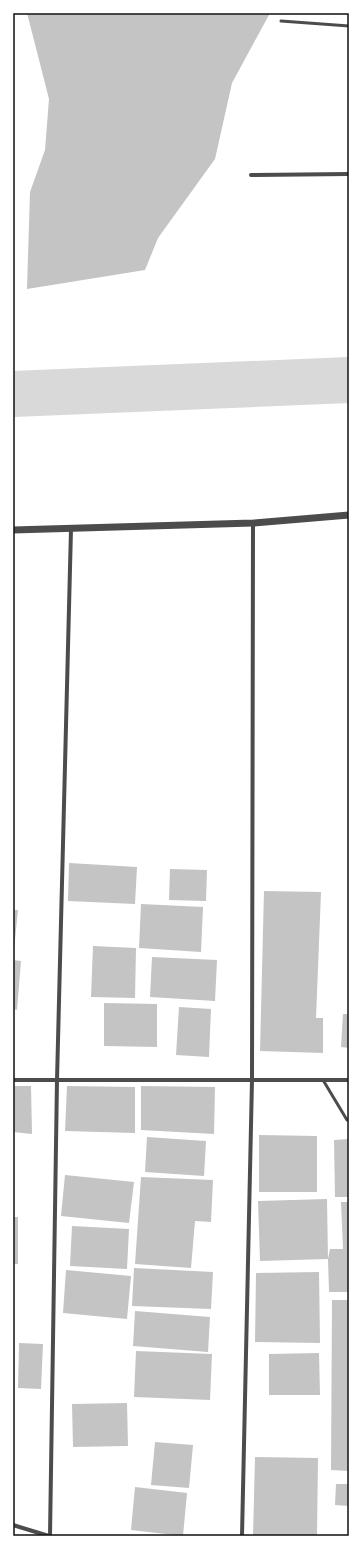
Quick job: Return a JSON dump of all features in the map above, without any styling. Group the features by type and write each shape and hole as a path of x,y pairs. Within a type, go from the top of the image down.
{"street":[{"path":"251,175 349,174"},
{"path":"13,530 253,523 349,515"},
{"path":"242,1536 252,1080 253,523"},
{"path":"13,1524 50,1536 58,1080 71,529"},
{"path":"13,1080 349,1080"}],"lane":[{"path":"280,21 349,26"},
{"path":"323,1080 346,1120 349,1120"}],"building":[{"path":"27,13 270,13 232,83 215,159 158,238 145,270 27,289 30,192 45,150 49,99"},
{"path":"69,863 137,867 135,904 68,901"},
{"path":"170,869 207,870 206,901 169,900"},
{"path":"264,891 321,892 316,1018 323,1018 323,1053 260,1051"},
{"path":"141,904 203,907 201,952 139,948"},
{"path":"13,910 18,910 14,950 13,950"},
{"path":"93,946 136,948 135,998 91,997"},
{"path":"152,957 217,960 215,1001 150,997"},
{"path":"13,960 21,961 17,1010 13,1009"},
{"path":"104,1003 157,1004 157,1047 104,1046"},
{"path":"179,1007 211,1009 209,1057 176,1055"},
{"path":"343,1014 349,1014 349,1048 341,1047"},
{"path":"13,1086 31,1086 32,1134 13,1132"},
{"path":"67,1086 135,1087 135,1133 65,1131"},
{"path":"141,1086 215,1087 214,1134 141,1130"},
{"path":"259,1135 317,1136 317,1192 259,1192"},
{"path":"147,1137 206,1141 204,1176 145,1172"},
{"path":"349,1139 349,1197 335,1197 334,1140"},
{"path":"65,1175 134,1182 129,1223 61,1216"},
{"path":"141,1177 213,1180 211,1222 195,1221 191,1268 135,1264"},
{"path":"327,1199 328,1259 260,1261 258,1201"},
{"path":"341,1202 349,1202 349,1292 329,1292 328,1259 330,1249 343,1249"},
{"path":"13,1217 18,1217 18,1264 13,1264"},
{"path":"72,1226 129,1229 127,1269 70,1266"},
{"path":"134,1268 213,1272 211,1309 132,1306"},
{"path":"66,1270 131,1276 127,1319 63,1313"},
{"path":"319,1272 320,1343 255,1342 256,1273"},
{"path":"332,1300 349,1300 349,1471 331,1470"},
{"path":"135,1311 210,1317 208,1352 133,1346"},
{"path":"19,1343 43,1344 41,1389 18,1388"},
{"path":"136,1351 212,1354 210,1400 134,1397"},
{"path":"319,1353 320,1395 269,1395 269,1354"},
{"path":"127,1403 128,1446 73,1447 72,1404"},
{"path":"155,1442 193,1445 189,1488 151,1485"},
{"path":"255,1457 318,1458 317,1536 253,1536"},
{"path":"336,1484 349,1484 349,1506 335,1505"},
{"path":"135,1487 187,1493 183,1536 131,1530"}],"waterway":[{"path":"13,394 349,380"}]}
